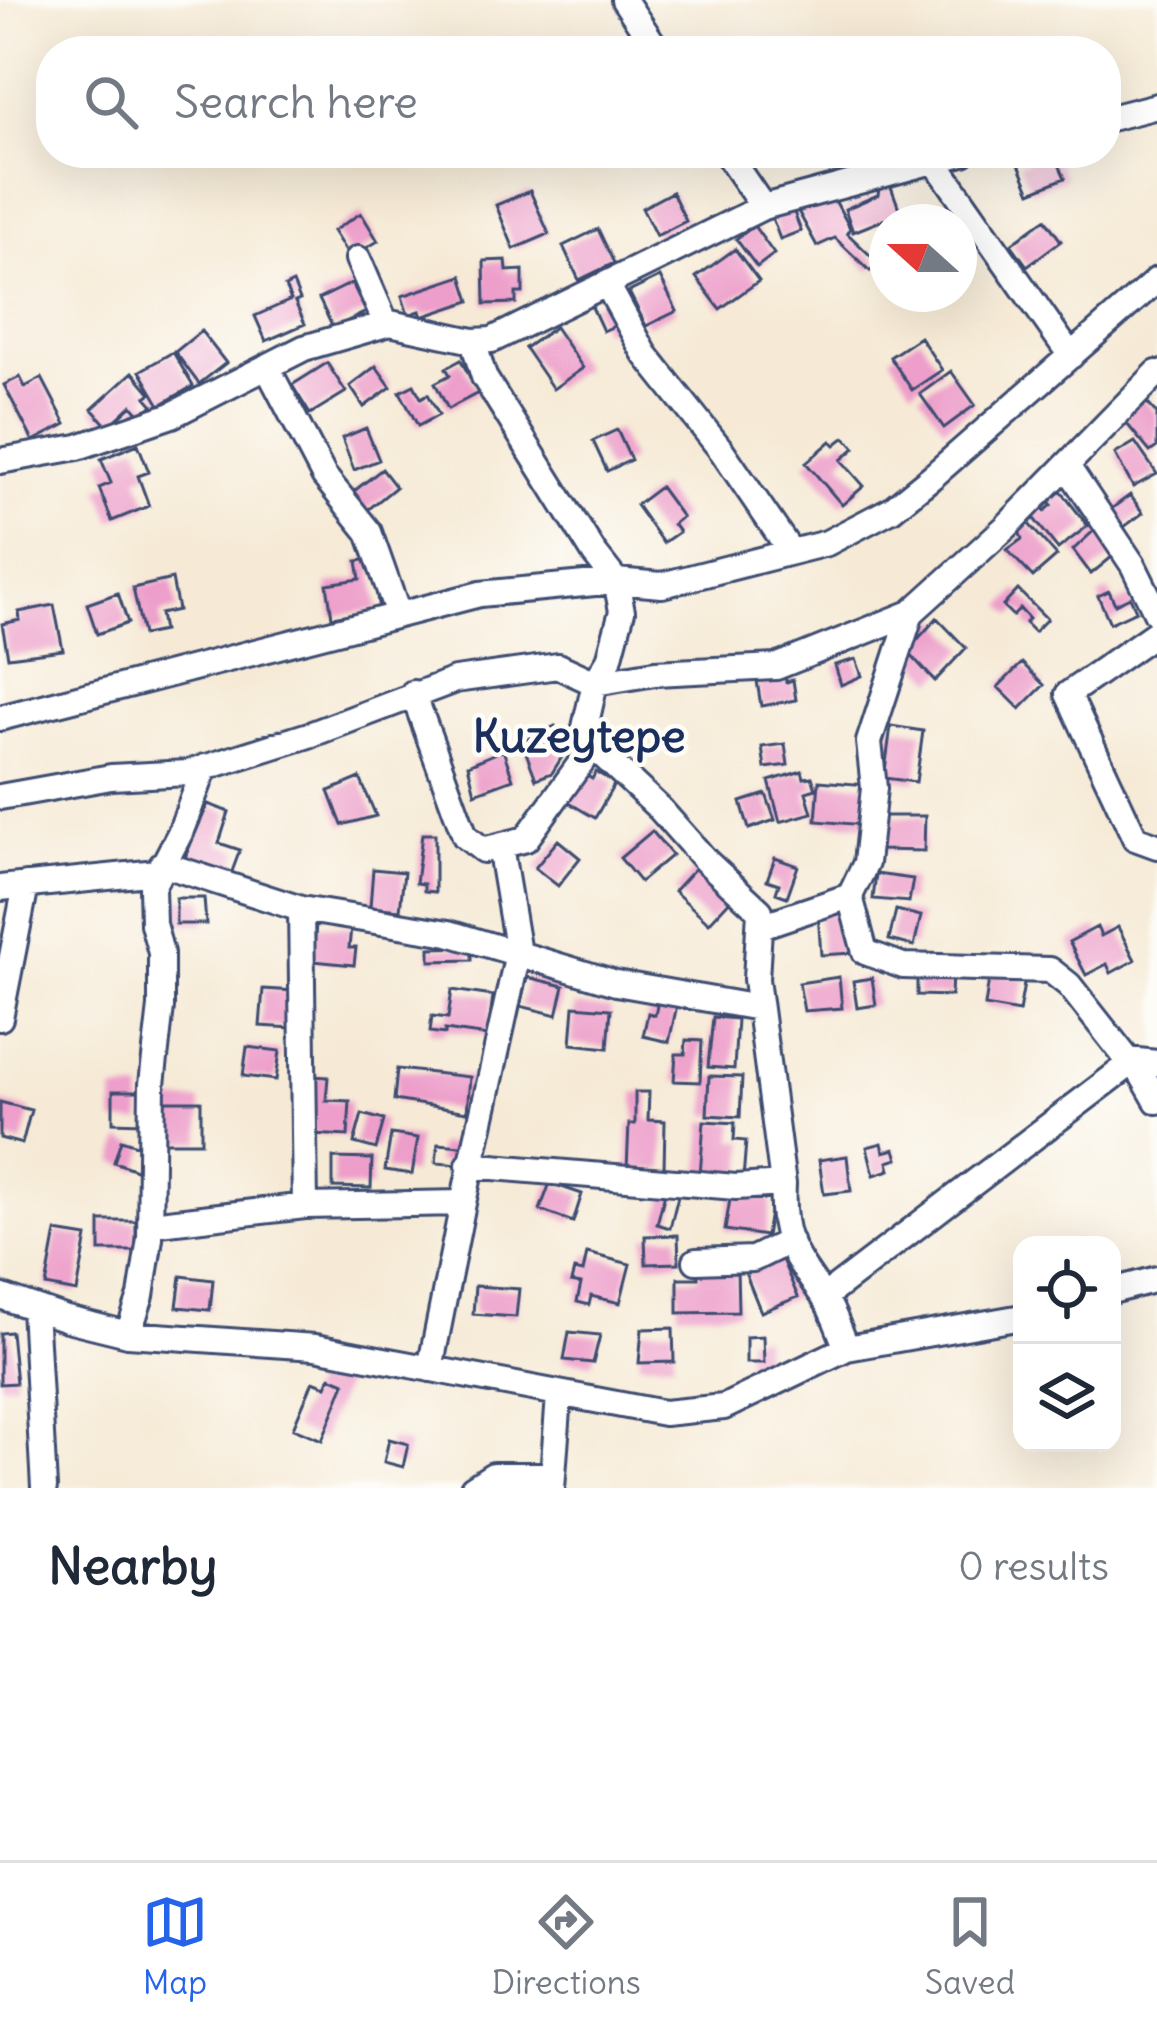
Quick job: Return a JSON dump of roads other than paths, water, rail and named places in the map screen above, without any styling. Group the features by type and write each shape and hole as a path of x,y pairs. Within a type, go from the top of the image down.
{"street":[{"path":"624,0 648,36"},
{"path":"1121,117 1154,113"},
{"path":"736,168 763,207"},
{"path":"0,461 78,447 172,415 304,348 386,324 473,341 492,340 763,207 905,168"},
{"path":"940,168 1071,356"},
{"path":"358,259 386,324"},
{"path":"0,718 479,593 616,581 662,585 827,543 892,509 1157,280"},
{"path":"608,286 645,354 722,452 791,552"},
{"path":"473,341 484,377 616,581 622,611 609,660 595,683 584,732 760,911 756,979 783,1184 781,1214 793,1257 824,1297 847,1348"},
{"path":"267,367 324,476 370,532 398,614"},
{"path":"0,797 111,777 188,773 312,734 455,680 557,666 595,683 655,674 776,667 911,613 1067,466 1157,373"},
{"path":"1067,466 1133,565 1157,614"},
{"path":"911,613 869,742 874,788 866,863 850,896 865,952 903,966 1050,970 1069,985 1119,1051 1146,1062"},
{"path":"1157,632 1068,694 1135,838 1157,846"},
{"path":"413,693 465,836 483,850 526,839 593,746"},
{"path":"128,1334 141,1296 151,1224 152,1084 161,953 151,905 159,868 180,833 205,767"},
{"path":"430,1369 518,953 500,846"},
{"path":"0,1018 13,886 159,868 301,909 449,933 616,983 760,1008"},
{"path":"760,926 850,896"},
{"path":"301,909 305,1206"},
{"path":"1146,1062 1157,1101"},
{"path":"824,1297 1146,1062"},
{"path":"470,1165 736,1187 783,1184"},
{"path":"151,1224 305,1206 463,1203"},
{"path":"696,1261 753,1259 790,1241"},
{"path":"1121,1289 1157,1279"},
{"path":"0,1296 128,1334 315,1348 664,1413 724,1407 847,1348 1013,1319"},
{"path":"34,1308 44,1488"},
{"path":"472,1488 493,1475 553,1482 559,1396"}],"district":[{"name":"Kuzeytepe","path":"579,736"}]}
